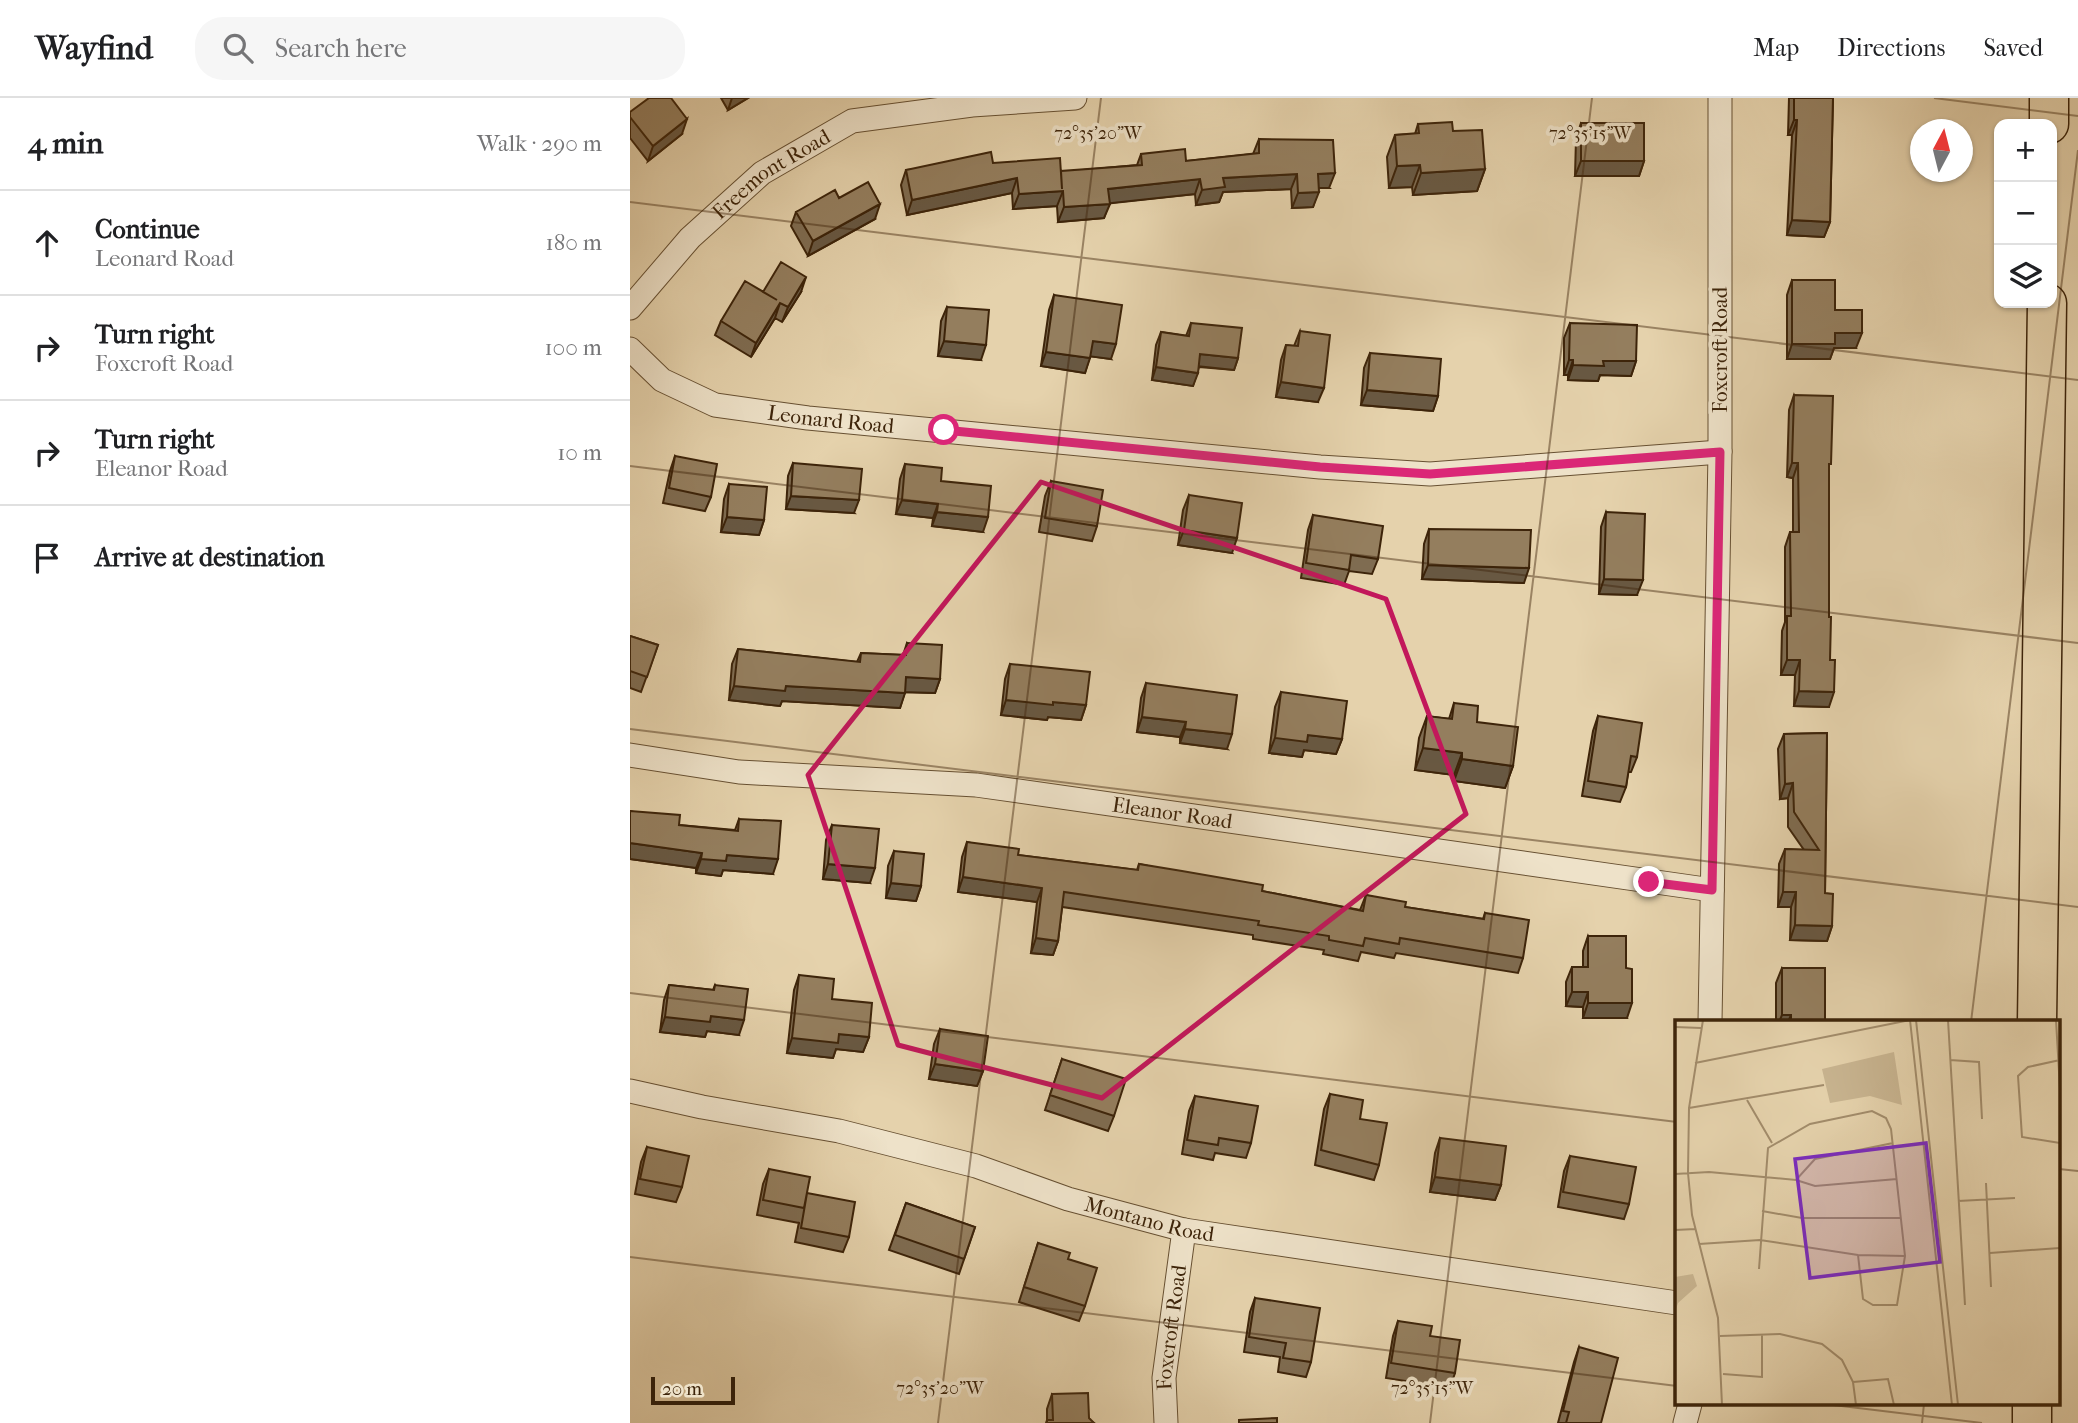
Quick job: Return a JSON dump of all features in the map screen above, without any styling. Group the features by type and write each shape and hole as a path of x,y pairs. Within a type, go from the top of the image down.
{"highway":[{"path":"2049,98 2049,119"},
{"path":"2037,1020 2047,308"}],"street":[{"name":"Freemont Road","path":"630,308 691,238 762,173 852,121 972,105 1075,98"},
{"name":"Foxcroft Road","path":"1710,1020 1720,452 1720,98"},
{"name":"Leonard Road","path":"630,349 662,380 715,405 808,418 1320,467 1430,474 1720,452"},
{"name":"Eleanor Road","path":"630,754 739,772 976,785 1712,890"},
{"name":"Montano Road","path":"630,1091 702,1107 839,1131 976,1166 1068,1199 1184,1230 1675,1303"},
{"name":"Foxcroft Road","path":"1166,1423 1164,1378 1184,1230"},
{"path":"1685,1423 1689,1406"}],"highlighted area":[{"path":"1041,482 1386,599 1466,814 1102,1098 898,1045 808,775"}],"building":[{"path":"649,98 671,98 687,119 653,146 630,117 630,112"},
{"path":"1794,98 1833,98 1830,222 1792,220 1797,120 1794,120"},
{"path":"1452,122 1453,131 1482,130 1485,169 1421,173 1420,165 1397,166 1395,135 1419,133 1418,124"},
{"path":"1581,123 1644,123 1644,161 1581,161"},
{"path":"1259,139 1333,140 1335,173 1318,174 1319,192 1298,193 1297,174 1223,178 1225,187 1202,190 1200,179 1108,189 1110,204 1064,207 1063,191 1019,194 1017,178 912,200 906,170 991,152 993,163 1060,158 1062,189 1061,171 1142,165 1141,154 1185,149 1186,161 1259,153"},
{"path":"868,182 880,204 813,241 796,212 835,190 839,198"},
{"path":"781,262 806,277 788,307 780,303 756,343 721,321 745,281 763,292"},
{"path":"1792,280 1835,280 1835,310 1862,310 1862,333 1835,333 1835,344 1792,344"},
{"path":"1054,295 1122,305 1116,344 1093,341 1090,358 1046,352"},
{"path":"947,307 989,310 986,345 944,341"},
{"path":"1191,323 1242,328 1238,358 1200,354 1198,373 1156,367 1161,332 1189,336"},
{"path":"1570,323 1637,325 1636,361 1603,361 1604,366 1573,365 1573,360 1569,360"},
{"path":"1300,331 1330,335 1324,388 1281,382 1286,345 1298,346"},
{"path":"1370,353 1441,359 1438,396 1367,390"},
{"path":"1794,395 1833,396 1829,464 1829,617 1830,660 1835,660 1834,692 1799,691 1800,660 1787,660 1787,616 1791,616 1790,532 1799,532 1798,463 1792,463"},
{"path":"675,456 717,464 711,497 669,488"},
{"path":"793,463 862,469 859,500 791,496"},
{"path":"905,464 942,468 941,481 991,486 988,517 937,512 938,504 902,500"},
{"path":"1051,481 1103,490 1097,526 1045,518"},
{"path":"729,484 767,487 764,520 727,517"},
{"path":"1189,495 1242,503 1237,538 1184,530"},
{"path":"1606,512 1645,514 1643,580 1604,579"},
{"path":"1313,515 1383,526 1378,559 1351,555 1349,570 1306,563"},
{"path":"1429,529 1531,530 1529,568 1428,565"},
{"path":"630,636 658,645 647,677 630,671"},
{"path":"907,643 942,645 940,679 906,677 905,693 786,686 785,691 734,686 738,649 860,662 861,653 906,655"},
{"path":"1010,664 1090,672 1086,705 1006,700"},
{"path":"1146,683 1237,695 1232,734 1185,729 1186,722 1142,717"},
{"path":"1281,692 1347,701 1342,739 1308,735 1307,742 1275,738"},
{"path":"1454,703 1478,706 1477,722 1518,727 1513,766 1462,759 1462,753 1423,748 1427,716 1452,719"},
{"path":"1598,716 1642,723 1637,757 1631,756 1626,787 1588,781"},
{"path":"1827,733 1825,893 1833,894 1832,926 1795,925 1796,892 1783,892 1785,849 1819,850 1794,812 1793,783 1785,784 1784,734"},
{"path":"630,811 680,815 679,825 738,831 739,819 781,821 778,859 727,855 726,861 701,859 702,853 630,843"},
{"path":"832,825 879,829 875,868 828,864"},
{"path":"967,842 1019,849 1018,855 1138,870 1139,864 1263,885 1262,891 1363,911 1366,895 1406,902 1405,907 1484,919 1485,913 1529,920 1523,958 1400,938 1399,944 1365,938 1363,946 1329,940 1329,936 1258,925 1259,921 1064,892 1058,941 1036,938 1042,888 963,877"},
{"path":"894,851 924,854 921,886 891,883"},
{"path":"1588,936 1626,936 1626,968 1632,969 1632,1003 1588,1003 1588,992 1572,992 1572,967 1588,967"},
{"path":"1782,968 1825,968 1825,1020 1791,1020 1791,1015 1782,1015"},
{"path":"799,975 834,979 832,999 872,1003 869,1037 839,1034 838,1043 792,1038"},
{"path":"669,985 714,990 715,985 748,989 744,1020 711,1016 710,1022 665,1017"},
{"path":"940,1029 988,1036 983,1071 935,1064"},
{"path":"1062,1059 1126,1079 1114,1116 1050,1095"},
{"path":"1330,1094 1363,1100 1360,1119 1387,1123 1379,1165 1321,1150"},
{"path":"1195,1096 1258,1106 1251,1143 1219,1138 1218,1145 1187,1140"},
{"path":"1440,1138 1506,1146 1501,1185 1435,1177"},
{"path":"647,1147 689,1156 682,1187 640,1179"},
{"path":"1570,1156 1636,1167 1629,1204 1563,1192"},
{"path":"769,1169 810,1177 804,1208 763,1200"},
{"path":"807,1193 855,1202 849,1237 801,1228"},
{"path":"906,1203 975,1227 964,1259 895,1235"},
{"path":"1038,1243 1070,1253 1068,1259 1097,1268 1085,1306 1024,1287"},
{"path":"1255,1298 1320,1308 1311,1362 1283,1358 1286,1343 1249,1337"},
{"path":"1398,1321 1432,1326 1430,1336 1460,1340 1455,1373 1391,1363"},
{"path":"1579,1347 1618,1358 1601,1423 1566,1423 1569,1412 1563,1411"},
{"path":"1088,1393 1089,1418 1094,1423 1047,1423 1047,1420 1053,1420 1052,1394"},
{"path":"1277,1418 1277,1423 1239,1423 1239,1420"}],"route":[{"path":"944,430 1320,467 1430,474 1720,452 1712,890 1649,882"}]}
